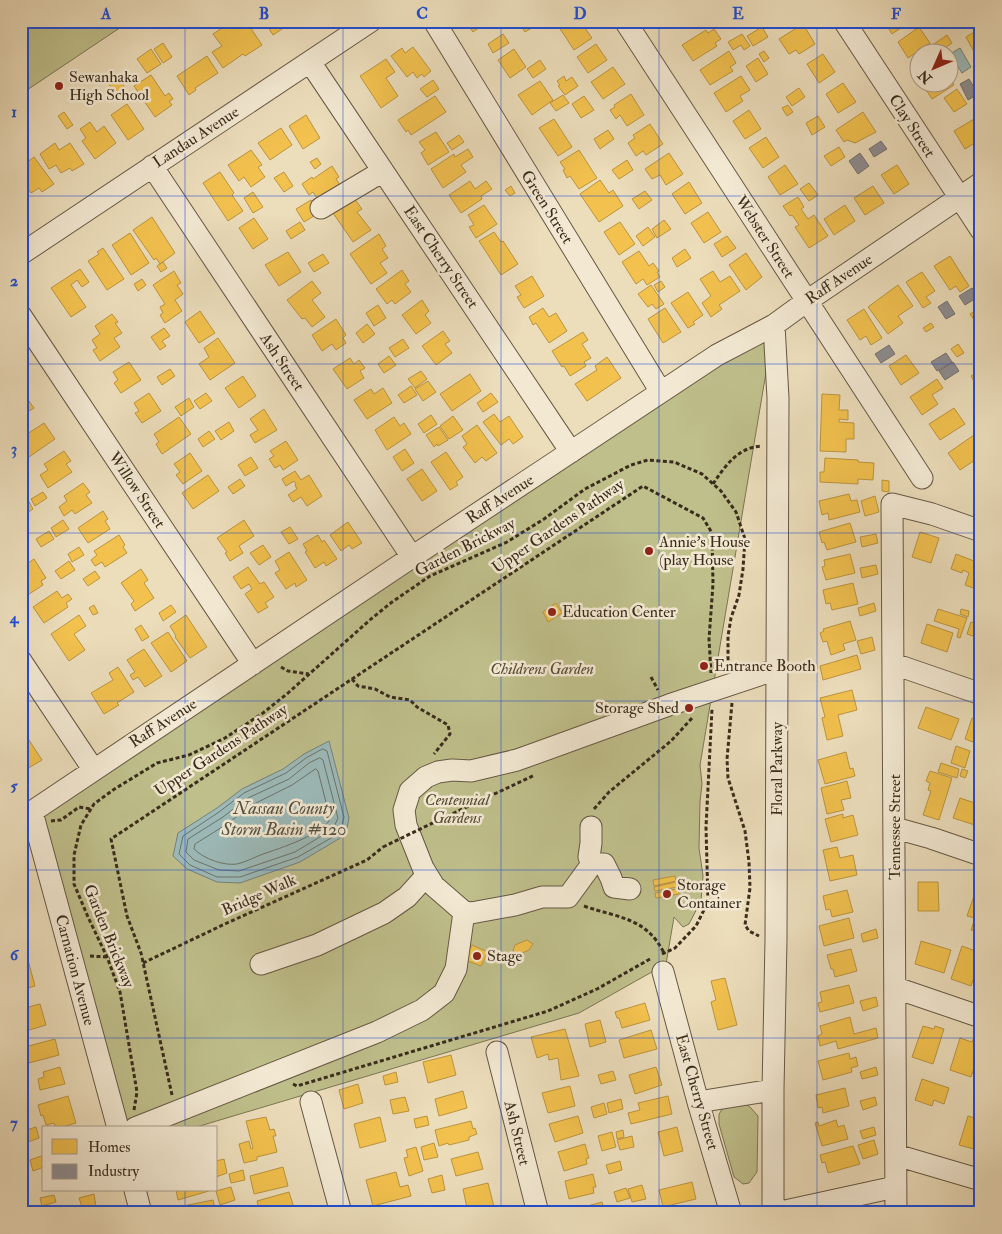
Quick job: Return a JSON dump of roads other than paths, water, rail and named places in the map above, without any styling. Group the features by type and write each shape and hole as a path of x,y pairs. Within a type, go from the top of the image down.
{"street":[{"name":"Landau Avenue","path":"21,254 371,21"},
{"name":"Green Street","path":"434,21 661,392"},
{"name":"Webster Street","path":"624,21 922,478"},
{"name":"Clay Street","path":"844,21 981,230"},
{"name":"East Cherry Street","path":"310,62 571,452"},
{"name":"Ash Street","path":"152,166 412,557"},
{"path":"321,208 383,171"},
{"name":"Raff Avenue","path":"29,818 93,769 717,355 774,325 981,183"},
{"name":"Willow Street","path":"21,316 262,658"},
{"name":"Floral Parkway","path":"774,325 778,398 776,940 773,1090 774,1213"},
{"name":"Tennessee Street","path":"896,1213 892,504 981,531"},
{"path":"21,661 93,769"},
{"path":"894,664 981,694"},
{"path":"592,864 568,897 542,897 515,905 471,913 464,912 434,886 427,875 406,825 404,810 410,792 426,777 434,774 452,770 471,771 517,760 668,705 777,669"},
{"name":"Carnation Avenue","path":"29,818 123,1126"},
{"path":"591,827 589,858 592,864"},
{"path":"895,828 981,855"},
{"path":"592,864 604,864 614,887 630,889"},
{"path":"261,964 318,945 384,913 406,897 427,875"},
{"path":"123,1126 176,1112 377,1032 422,1010 444,993 456,969 464,912"},
{"name":"East Cherry Street","path":"664,962 698,1102 731,1213"},
{"path":"896,988 981,1017"},
{"name":"Ash Street","path":"496,1052 538,1213"},
{"path":"698,1102 773,1090"},
{"path":"311,1102 341,1213"},
{"path":"896,1155 981,1180"},
{"path":"774,1213 895,1187"},
{"path":"136,1192 141,1213"}],"water":[{"path":"960,48 971,67 962,73 960,70"},
{"name":"Nassau County Storm Basin #120","path":"329,741 349,818 347,828 342,837 300,862 240,883 217,882 187,869 173,856 178,833 242,789 283,769 304,754"}],"place":[{"name":"Sewanhaka High School","path":"59,86"},
{"name":"Annie's House (play House","path":"649,551"},
{"name":"Education Center","path":"552,612"},
{"name":"Entrance Booth","path":"704,666"},
{"name":"Storage Shed","path":"689,708"},
{"name":"Storage Container","path":"667,894"},
{"name":"Stage","path":"477,956"}],"park label":[{"name":"Childrens Garden","path":"542,669"},
{"name":"Centennial Gardens","path":"457,809"}]}
